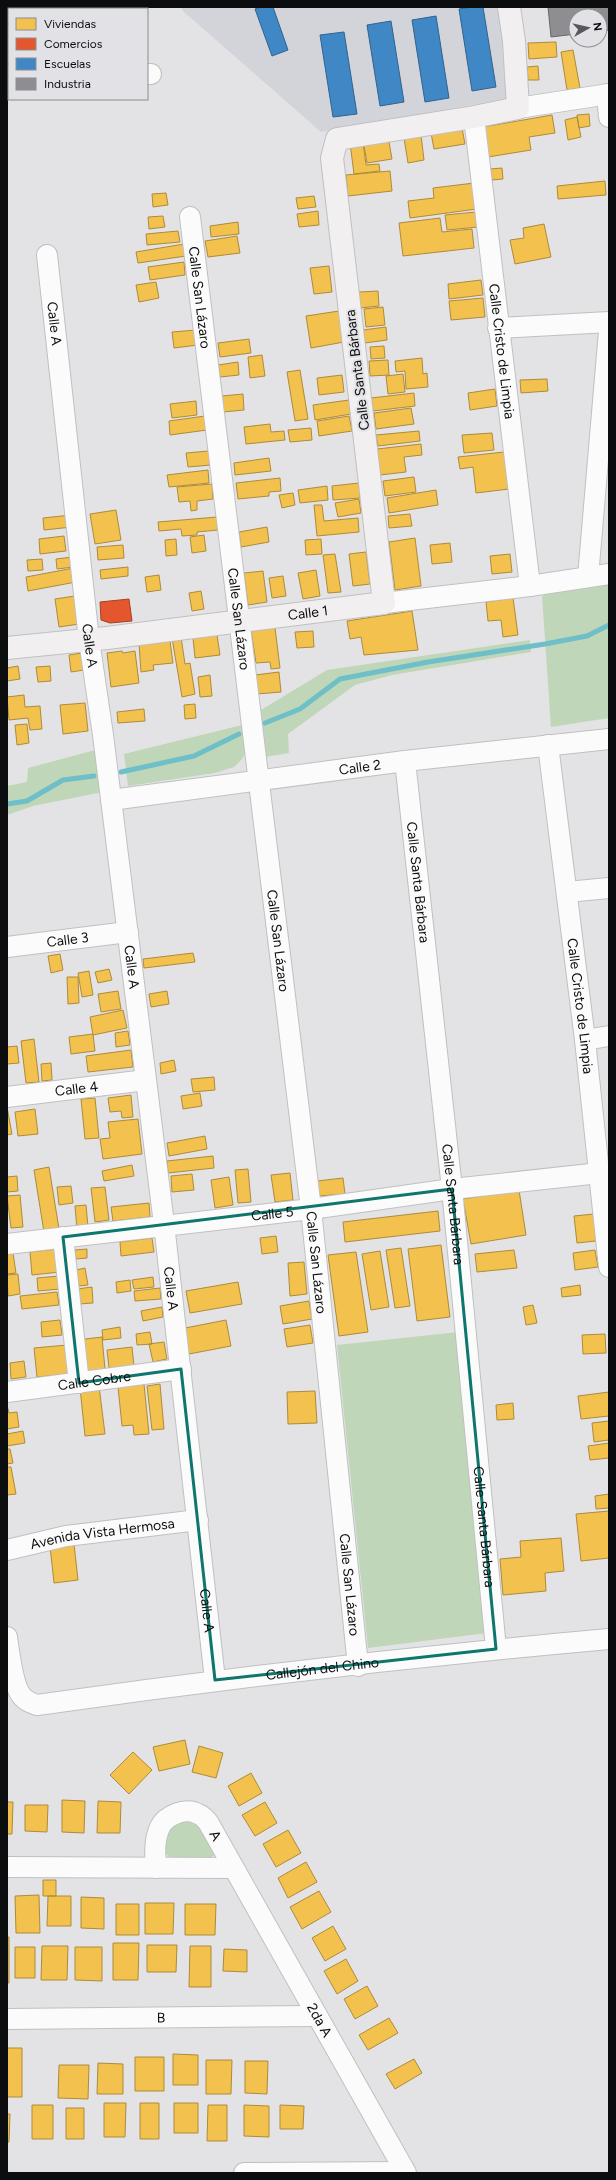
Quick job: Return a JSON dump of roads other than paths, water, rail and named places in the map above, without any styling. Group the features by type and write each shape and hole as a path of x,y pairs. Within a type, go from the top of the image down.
{"street":[{"path":"509,7 514,41 518,108"},
{"path":"474,117 518,108 608,94 609,117"},
{"name":"Calle Santa Bárbara","path":"384,603 332,158 337,139 474,117"},
{"name":"Calle Cristo de Limpia","path":"474,117 530,586"},
{"name":"Calle San Lázaro","path":"190,216 311,1209 358,1666"},
{"name":"Calle A","path":"47,255 89,640 128,932 164,1224 215,1680"},
{"path":"498,328 609,322"},
{"path":"588,577 609,330"},
{"name":"Calle 1","path":"7,648 89,640 240,620 530,586 609,574"},
{"name":"Calle 2","path":"111,800 405,761 609,739"},
{"name":"Calle Cristo de Limpia","path":"548,745 585,1040 604,1173 609,1267"},
{"name":"Calle Santa Bárbara","path":"405,761 452,1189 496,1649"},
{"path":"567,892 609,888"},
{"name":"Calle 3","path":"7,948 128,932"},
{"path":"585,1040 609,1036"},
{"name":"Calle 4","path":"7,1097 146,1080"},
{"name":"Calle 5","path":"7,1244 164,1224 311,1209 452,1189 604,1173"},
{"path":"63,1237 78,1383"},
{"name":"Calle Cobre","path":"7,1392 181,1369"},
{"name":"Avenida Vista Hermosa","path":"7,1550 66,1536 198,1520"},
{"path":"7,1637 9,1665"},
{"name":"Callejón del Chino","path":"9,1665 20,1694 28,1702 37,1705 215,1680 358,1666 496,1649 609,1639"},
{"name":"A","path":"156,1868 155,1849 161,1826 170,1817 189,1811 198,1814 208,1822 232,1868"},
{"path":"7,1867 232,1868"},
{"name":"2da A","path":"232,1868 405,2173"},
{"name":"B","path":"7,2019 316,2016"},
{"path":"244,2173 405,2173"}],"waterway":[{"path":"265,723 300,709 340,679 428,662 587,636 609,625"},
{"path":"121,772 194,756 239,734"},
{"path":"7,804 27,801 63,780 94,776"}]}
